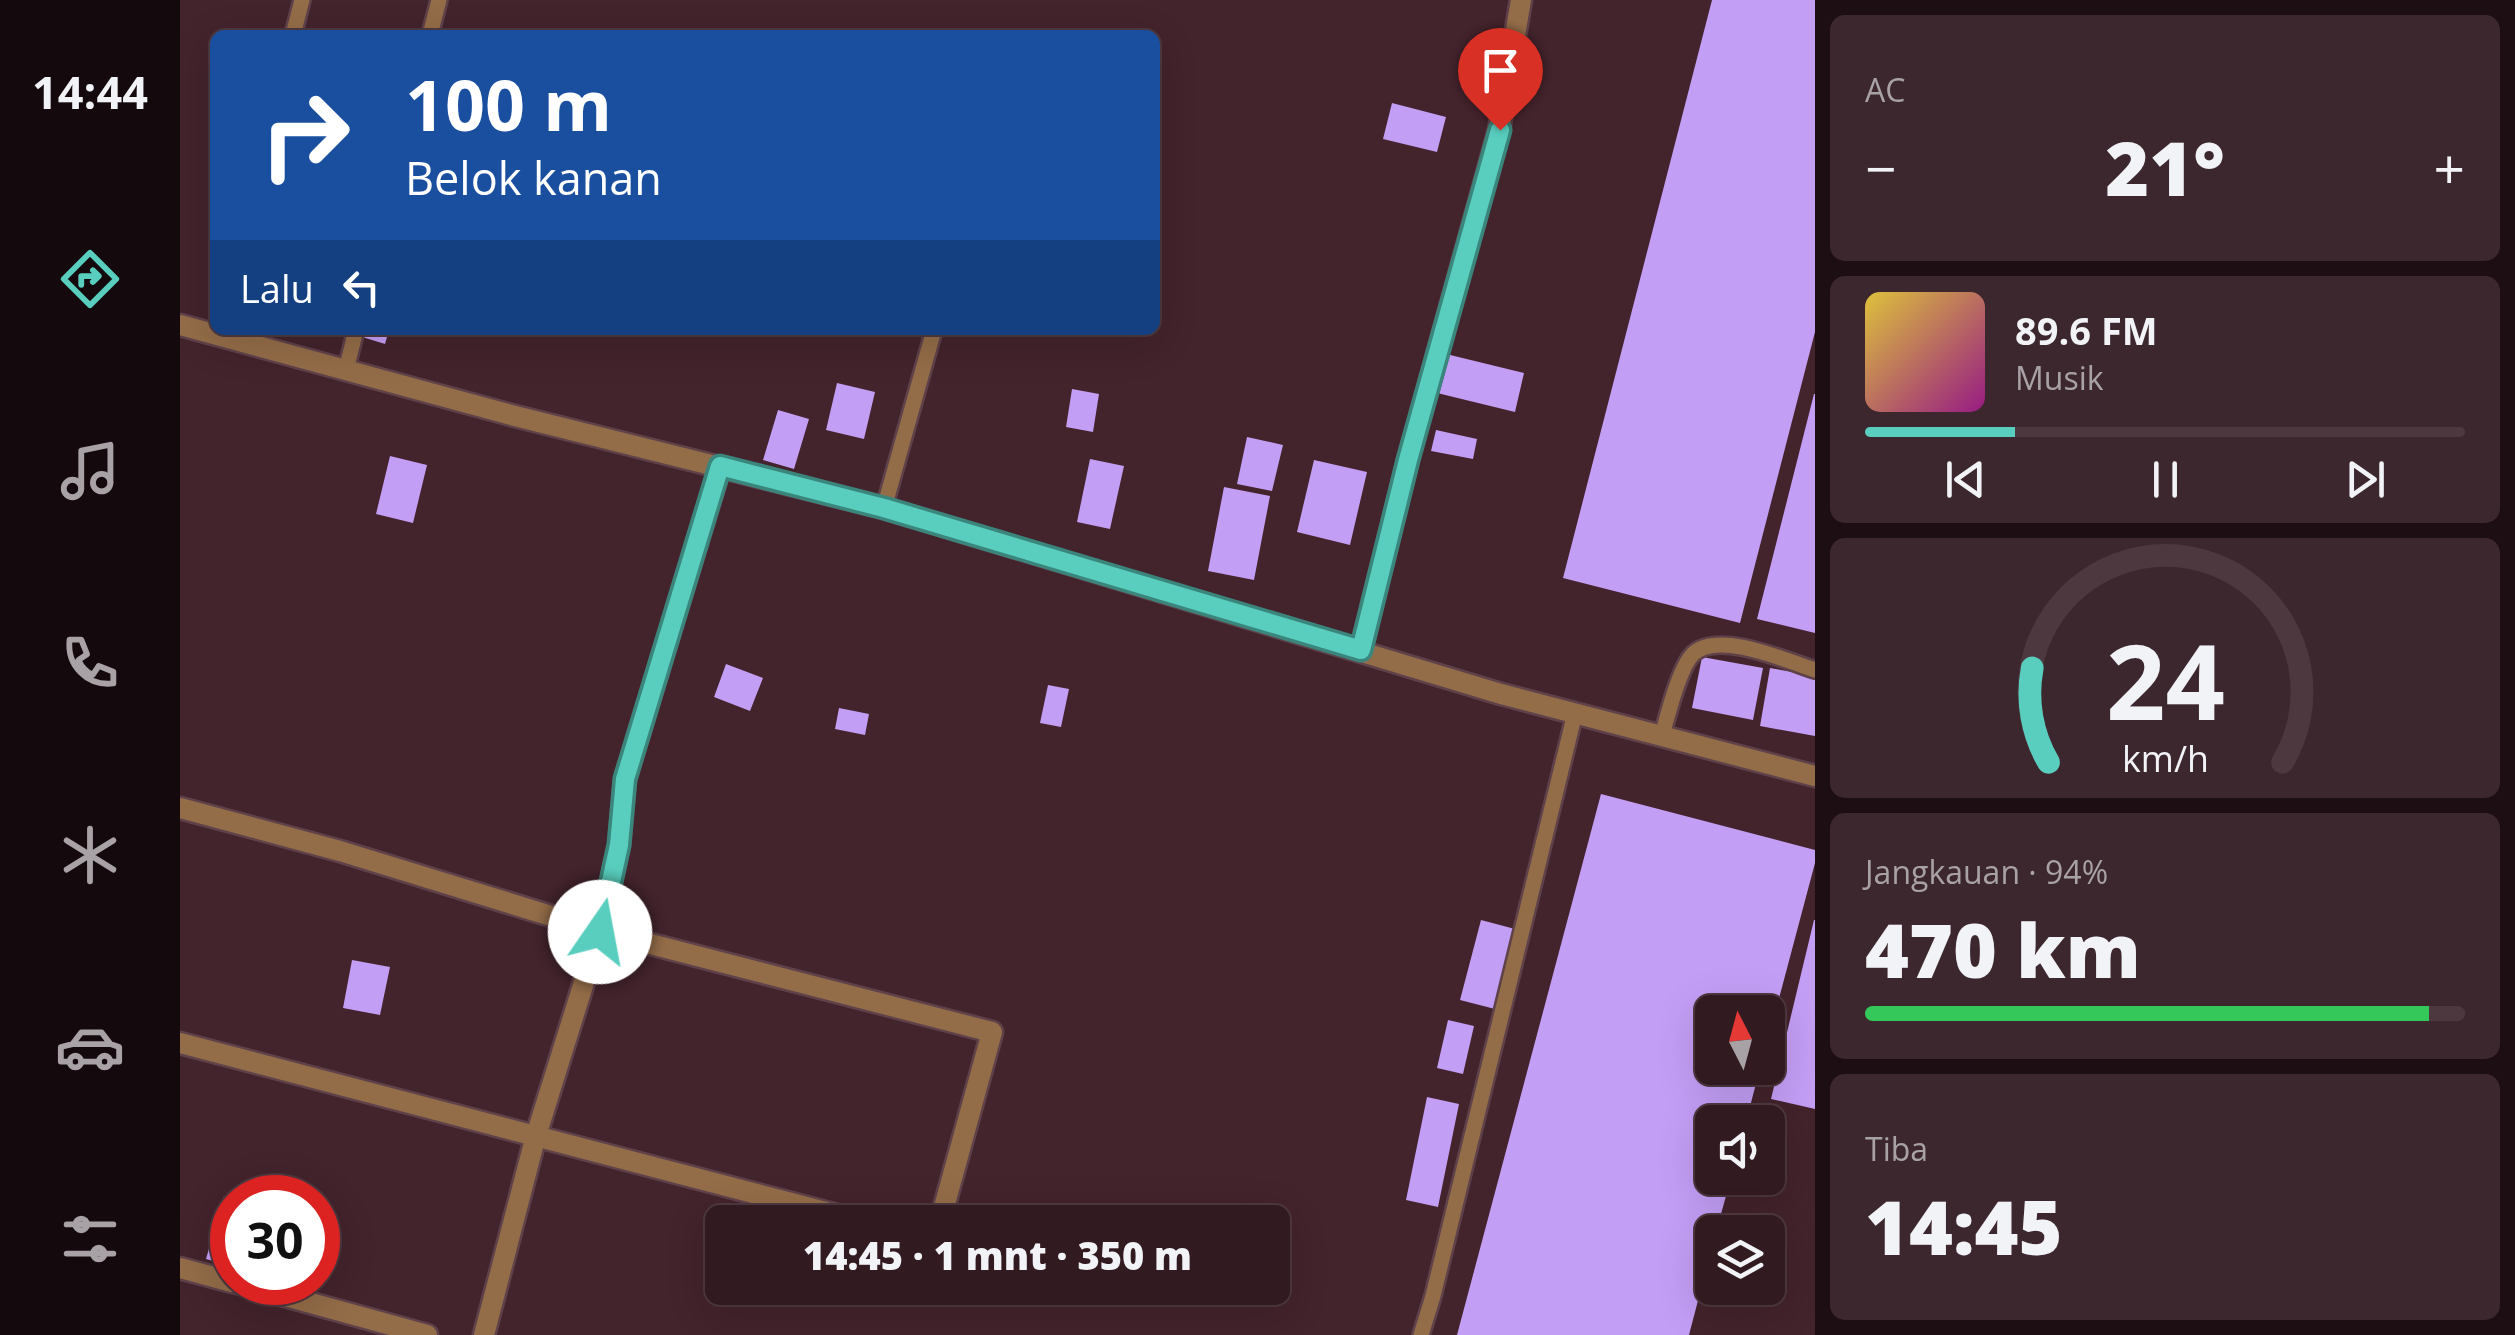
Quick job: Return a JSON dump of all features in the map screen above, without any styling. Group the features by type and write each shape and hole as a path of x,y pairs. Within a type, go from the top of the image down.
{"street":[{"path":"1361,650 1408,460 1500,130 1522,0"},
{"path":"180,324 210,331"},
{"path":"227,335 346,370 884,508 1518,698 1815,776"},
{"path":"484,1335 535,1139 600,932 619,845 625,779 720,466"},
{"path":"180,808 340,851 600,932 992,1032 945,1205"},
{"path":"180,1044 797,1205"},
{"path":"180,1268 210,1276"},
{"path":"317,1305 427,1335"}],"lane":[{"path":"294,30 302,0"},
{"path":"431,30 439,0"},
{"path":"346,370 355,335"},
{"path":"884,508 933,335"},
{"path":"1662,735 1685,667 1693,654 1706,646 1730,644 1815,670"},
{"path":"1420,1335 1434,1296 1575,713"}],"building":[{"path":"1712,0 1815,0 1815,332 1740,623 1563,578"},
{"path":"1392,103 1446,117 1437,152 1383,139"},
{"path":"359,335 388,335 385,344"},
{"path":"1442,353 1524,373 1515,412 1433,392"},
{"path":"837,383 875,392 864,439 826,430"},
{"path":"1072,389 1099,394 1093,432 1066,427"},
{"path":"1815,394 1815,633 1757,619"},
{"path":"778,410 809,419 794,469 763,460"},
{"path":"1436,430 1477,439 1473,459 1431,451"},
{"path":"1247,437 1283,445 1272,491 1237,484"},
{"path":"390,456 427,465 413,523 376,514"},
{"path":"1090,459 1124,466 1110,529 1077,522"},
{"path":"1314,460 1367,472 1350,545 1297,532"},
{"path":"1224,487 1270,496 1254,580 1208,571"},
{"path":"1702,657 1763,668 1753,720 1692,708"},
{"path":"726,664 763,678 750,711 714,697"},
{"path":"1770,668 1815,676 1815,736 1760,726"},
{"path":"1048,685 1069,689 1061,727 1040,723"},
{"path":"839,708 869,714 865,735 835,729"},
{"path":"1601,794 1815,850 1815,863 1780,995 1695,995 1695,1085 1756,1085 1750,1105 1695,1105 1695,1195 1726,1195 1721,1215 1695,1215 1697,1305 1689,1335 1457,1335"},
{"path":"1481,920 1515,929 1495,1009 1460,1000"},
{"path":"1815,920 1815,1109 1771,1099 1774,1085 1785,1085 1785,1041"},
{"path":"352,960 390,967 380,1015 343,1008"},
{"path":"1448,1020 1474,1026 1463,1074 1437,1068"},
{"path":"1427,1097 1459,1104 1438,1207 1406,1200"}],"route":[{"path":"600,932 619,845 625,779 720,466 884,508 1361,650 1408,460 1500,130"}]}
